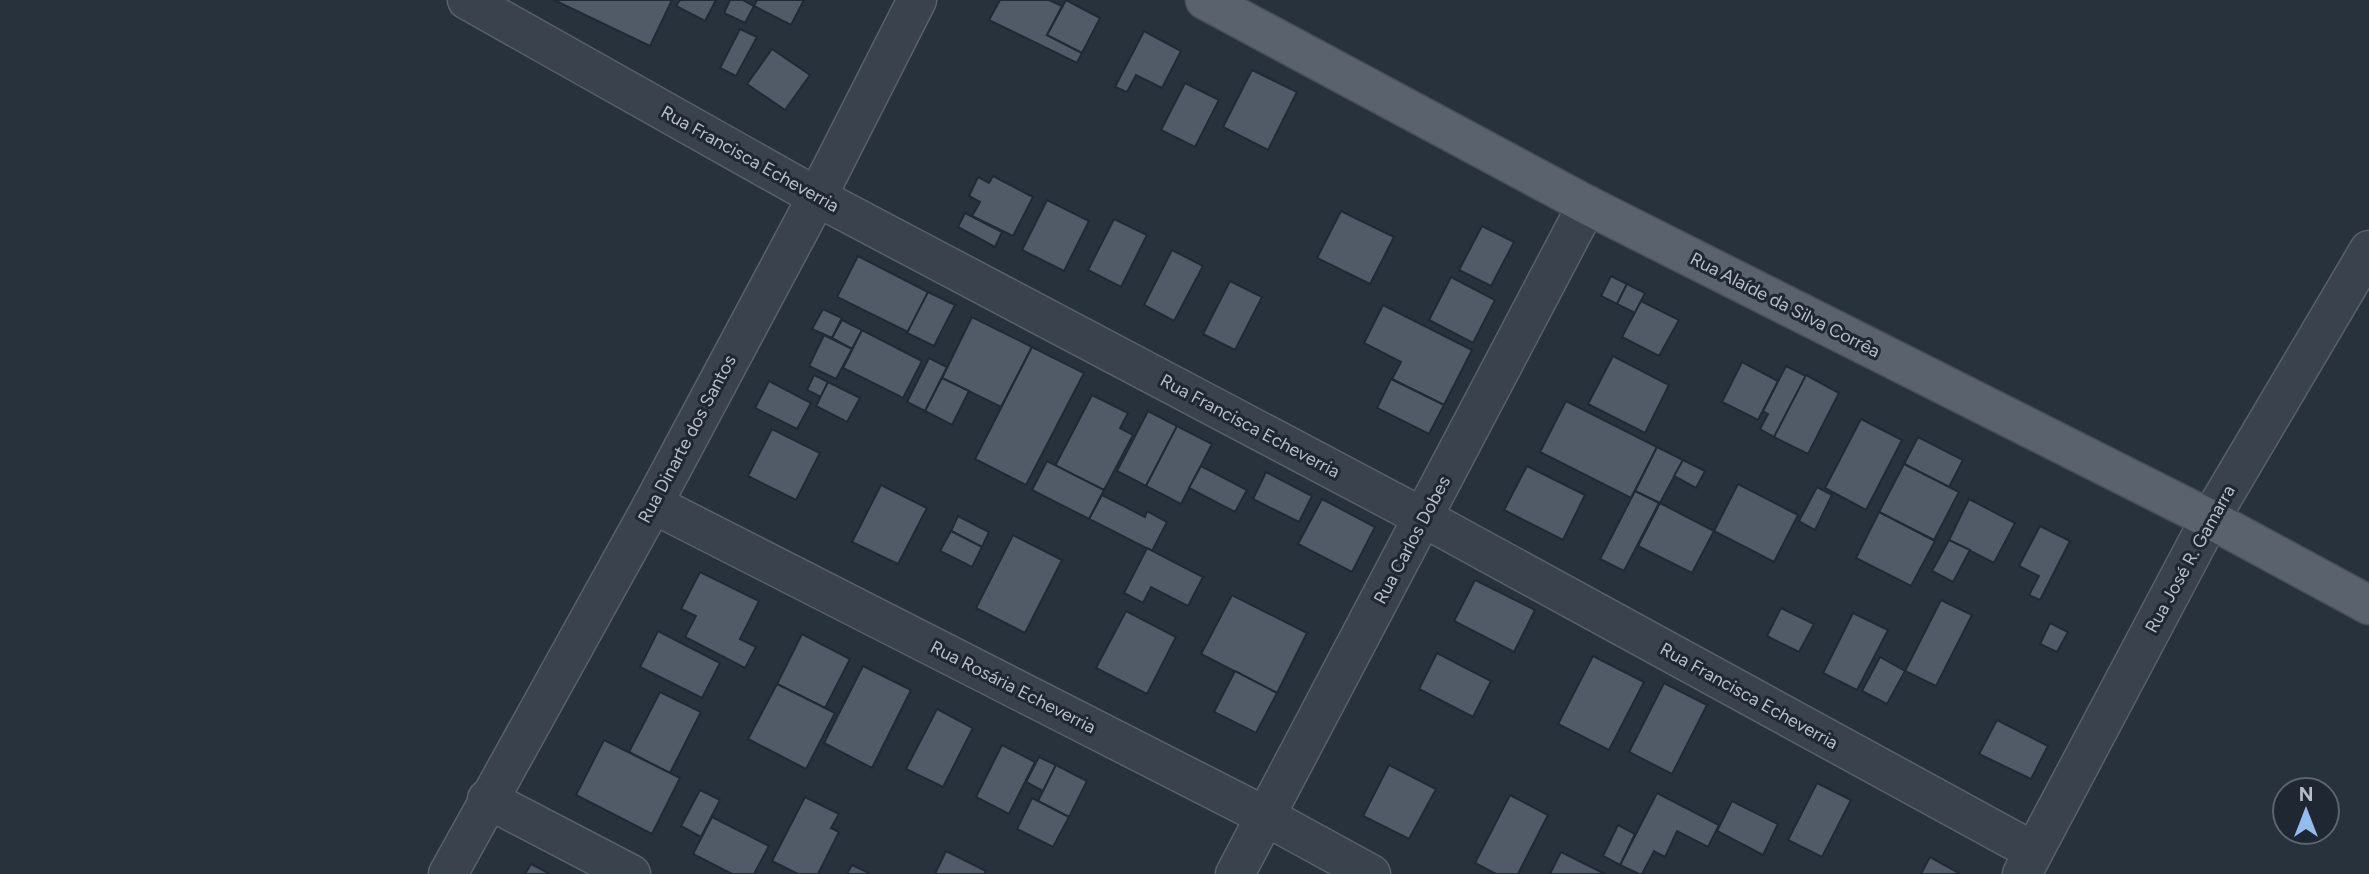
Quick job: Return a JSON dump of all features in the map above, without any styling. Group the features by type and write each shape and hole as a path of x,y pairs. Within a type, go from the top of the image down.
{"main road":[{"name":"Rua Alaíde da Silva Corrêa","path":"1205,0 1587,205 2210,519 2369,605"}],"street":[{"name":"Rua Francisca Echeverria","path":"467,0 817,197 1424,518 2028,863"},
{"name":"Rua Dinarte dos Santos","path":"448,874 653,504 817,197 917,0"},
{"name":"Rua Carlos Dobes","path":"1236,874 1587,205"},
{"name":"Rua José R. Gamarra","path":"2028,863 2210,519 2369,250"},
{"name":"Rua Rosária Echeverria","path":"653,504 1265,816 1371,874"},
{"path":"488,799 631,874"}],"building":[{"path":"554,0 672,0 650,46"},
{"path":"680,0 716,0 705,21 676,6"},
{"path":"730,0 743,0 754,6 745,23 724,13"},
{"path":"757,0 804,0 791,25 754,6"},
{"path":"1000,0 1049,0 1062,6 1047,35 1082,53 1077,63 989,20"},
{"path":"1066,0 1100,18 1082,53 1047,35"},
{"path":"740,29 757,37 736,76 720,68"},
{"path":"1144,31 1181,51 1162,88 1136,75 1127,92 1115,87"},
{"path":"772,49 810,75 785,110 747,84"},
{"path":"1252,70 1297,92 1268,150 1223,127"},
{"path":"1185,83 1219,100 1195,147 1161,130"},
{"path":"993,176 1033,197 1013,236 972,216 980,202 969,196 978,177 989,183"},
{"path":"1047,200 1089,221 1064,271 1022,250"},
{"path":"1341,211 1394,237 1370,284 1317,258"},
{"path":"965,213 1002,232 995,247 958,227"},
{"path":"1114,219 1147,235 1121,287 1088,270"},
{"path":"1482,226 1514,242 1491,286 1459,270"},
{"path":"1172,250 1203,266 1174,321 1144,305"},
{"path":"858,256 928,292 908,332 837,297"},
{"path":"1611,276 1627,284 1617,304 1601,296"},
{"path":"1451,277 1495,300 1473,343 1429,320"},
{"path":"1230,281 1262,297 1235,350 1203,334"},
{"path":"1627,284 1645,293 1635,313 1617,304"},
{"path":"928,292 955,305 934,346 907,333"},
{"path":"1641,301 1679,320 1659,356 1622,337"},
{"path":"1383,305 1472,350 1444,405 1392,379 1401,362 1364,343"},
{"path":"823,309 842,318 832,338 812,329"},
{"path":"972,317 1032,347 1001,407 942,378"},
{"path":"842,320 862,330 852,349 832,338"},
{"path":"862,330 922,361 903,398 843,368"},
{"path":"824,335 852,349 836,379 809,366"},
{"path":"1032,347 1084,373 1026,485 975,459"},
{"path":"1613,356 1669,385 1645,433 1588,404"},
{"path":"929,358 947,367 925,411 907,402"},
{"path":"1742,362 1778,381 1758,420 1722,402"},
{"path":"1786,366 1806,376 1774,437 1760,429 1768,414 1763,411"},
{"path":"814,375 828,382 821,397 807,390"},
{"path":"1806,375 1839,393 1808,454 1774,437"},
{"path":"942,378 969,391 952,425 925,411"},
{"path":"1391,379 1444,405 1429,434 1377,408"},
{"path":"769,381 811,403 797,429 755,408"},
{"path":"828,382 860,398 847,422 816,406"},
{"path":"1092,395 1128,413 1120,428 1133,435 1104,490 1055,466"},
{"path":"1566,401 1657,447 1631,498 1540,452"},
{"path":"1148,411 1177,426 1146,486 1117,471"},
{"path":"1861,419 1902,440 1866,510 1825,488"},
{"path":"1177,426 1212,444 1181,504 1146,486"},
{"path":"772,429 820,453 796,500 748,476"},
{"path":"1918,437 1963,460 1949,487 1904,464"},
{"path":"1657,447 1683,460 1660,503 1635,491"},
{"path":"1683,460 1705,471 1696,488 1674,476"},
{"path":"1047,461 1104,490 1089,519 1032,490"},
{"path":"1904,464 1959,492 1934,540 1879,512"},
{"path":"1201,466 1247,490 1235,512 1189,488"},
{"path":"1527,466 1585,495 1563,540 1504,510"},
{"path":"1266,472 1312,496 1299,522 1253,499"},
{"path":"1738,484 1798,515 1774,562 1714,531"},
{"path":"881,485 927,508 898,564 852,542"},
{"path":"1817,487 1832,495 1815,530 1799,521"},
{"path":"1635,491 1659,503 1624,571 1600,559"},
{"path":"1102,495 1145,517 1147,511 1167,522 1152,551 1089,519"},
{"path":"1322,499 1375,527 1352,572 1298,544"},
{"path":"1969,499 2015,523 1994,563 1949,540"},
{"path":"1660,503 1714,531 1692,573 1638,546"},
{"path":"1879,512 1935,541 1911,586 1856,558"},
{"path":"958,516 989,532 982,547 951,531"},
{"path":"2040,526 2070,541 2040,600 2029,595 2039,576 2019,566"},
{"path":"951,531 982,547 972,567 940,551"},
{"path":"1013,535 1062,560 1025,633 976,608"},
{"path":"1949,540 1970,550 1953,582 1932,571"},
{"path":"1147,548 1203,577 1188,606 1151,587 1143,603 1124,593"},
{"path":"700,572 759,601 740,639 756,647 745,668 685,637 696,616 681,609"},
{"path":"1475,580 1535,610 1514,652 1454,621"},
{"path":"1232,595 1307,633 1277,693 1201,654"},
{"path":"1941,600 1972,615 1936,686 1905,671"},
{"path":"1781,608 1814,624 1799,652 1767,636"},
{"path":"1126,611 1176,637 1147,694 1096,668"},
{"path":"1853,613 1888,630 1857,690 1823,673"},
{"path":"2050,623 2068,632 2057,652 2040,644"},
{"path":"658,631 720,663 702,698 640,667"},
{"path":"802,634 850,659 825,708 777,684"},
{"path":"1437,653 1491,681 1473,717 1419,689"},
{"path":"1593,656 1644,682 1609,750 1558,724"},
{"path":"1880,657 1905,671 1887,704 1862,691"},
{"path":"863,666 911,690 872,768 824,743"},
{"path":"1235,671 1277,693 1256,733 1214,712"},
{"path":"1664,683 1707,705 1672,774 1629,752"},
{"path":"777,684 835,713 806,769 748,739"},
{"path":"660,692 701,712 670,773 629,752"},
{"path":"937,709 973,728 943,787 906,769"},
{"path":"1997,720 2048,746 2031,779 1979,754"},
{"path":"604,740 680,778 652,834 576,795"},
{"path":"1002,745 1035,762 1009,814 976,797"},
{"path":"1039,757 1056,765 1043,791 1026,782"},
{"path":"1056,765 1087,781 1069,817 1038,801"},
{"path":"1389,765 1436,789 1409,839 1363,816"},
{"path":"1817,783 1851,800 1822,857 1788,840"},
{"path":"700,790 720,800 701,837 681,826"},
{"path":"1657,793 1719,825 1708,847 1677,831 1665,857 1654,851 1642,874 1639,874 1620,865"},
{"path":"1510,795 1548,815 1518,874 1496,874 1475,863"},
{"path":"805,797 839,814 831,828 839,832 818,874 798,874 772,861"},
{"path":"1032,798 1069,817 1053,847 1017,829"},
{"path":"1732,801 1778,824 1763,855 1717,831"},
{"path":"712,817 769,846 754,874 732,874 693,854"},
{"path":"1618,825 1635,834 1620,865 1603,856"},
{"path":"946,851 986,871 984,874 935,874"},
{"path":"1561,852 1605,874 1550,874"},
{"path":"1930,857 1959,873 1959,874 1921,874"},
{"path":"531,864 550,874 525,874"},
{"path":"852,865 869,873 847,874"}]}
